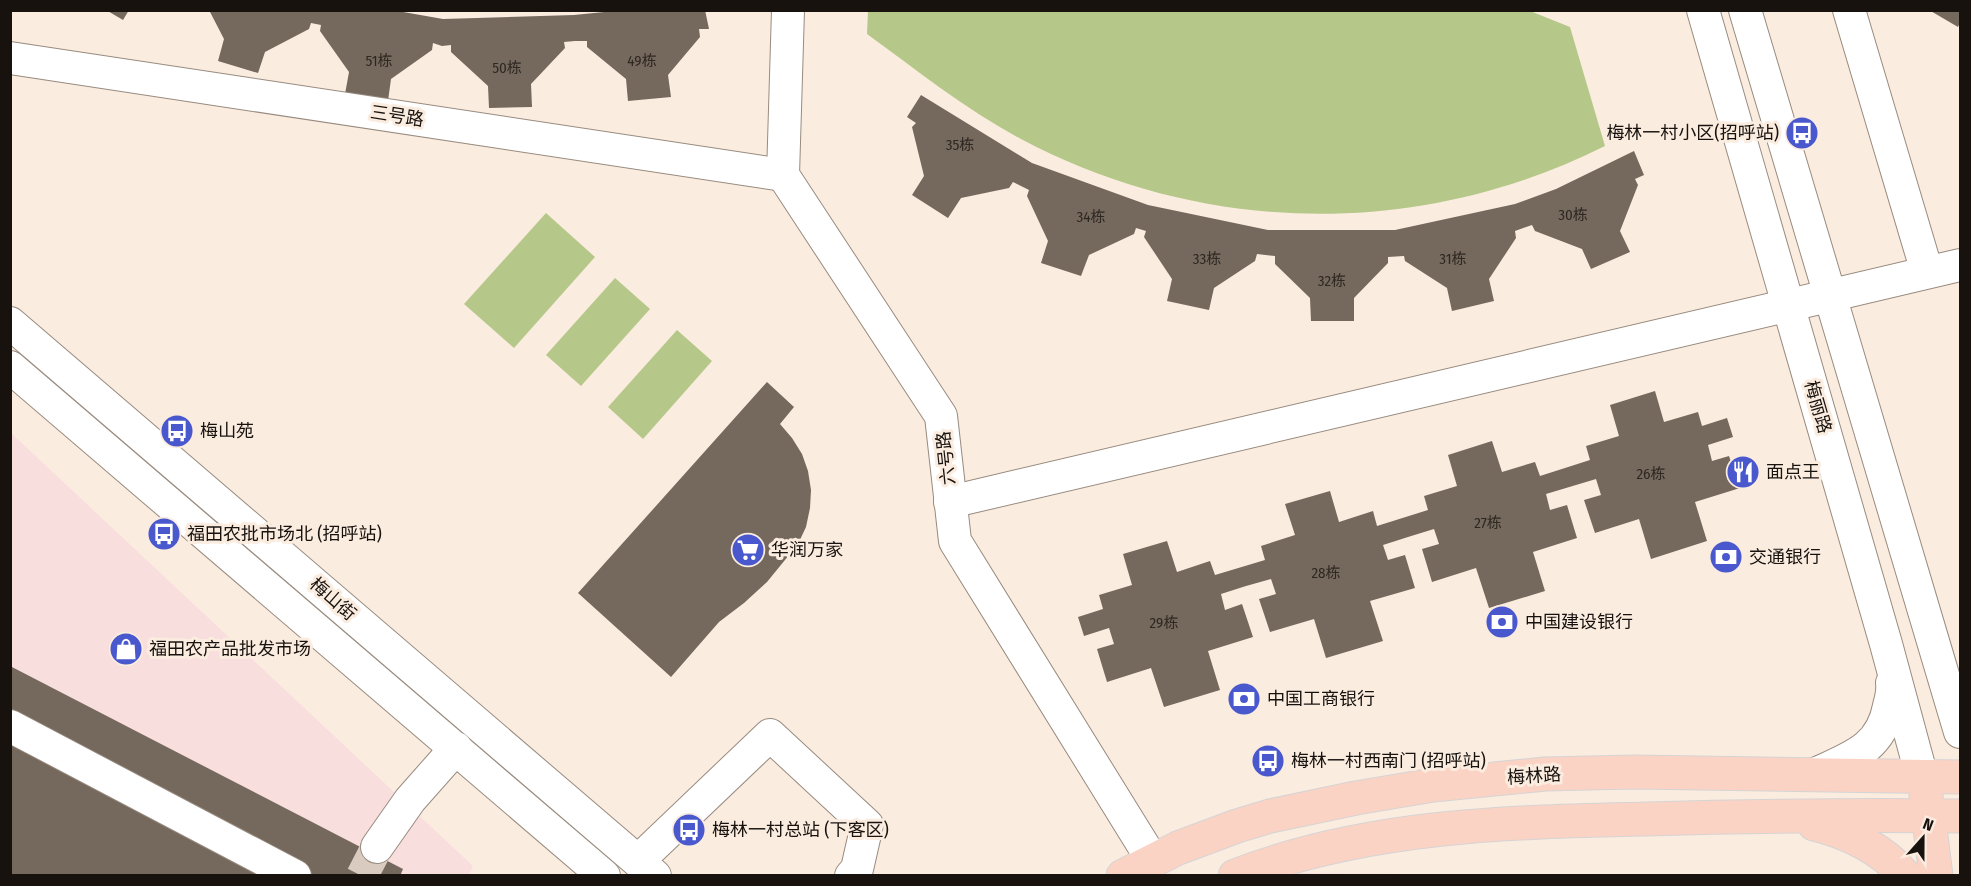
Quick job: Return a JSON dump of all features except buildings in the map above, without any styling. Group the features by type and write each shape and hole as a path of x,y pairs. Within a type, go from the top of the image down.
{"main road":[{"name":"梅林路","path":"1123,876 1206,836 1270,816 1432,785 1545,774 1635,772 1960,777"},
{"name":"梅丽路","path":"1923,777 1945,816 1936,876"},
{"path":"1762,816 1804,821 1834,829 1870,846 1905,876"},
{"path":"1235,876 1271,862 1361,841 1464,826 1562,820 1762,816 1945,816"}],"street":[{"path":"783,175 788,10"},
{"name":"梅丽路","path":"1703,10 1923,777"},
{"path":"1745,10 1830,296 1950,673 1960,732"},
{"path":"1849,10 1927,273"},
{"name":"三号路","path":"10,58 783,175"},
{"name":"六号路","path":"783,175 941,416 955,541 1153,861"},
{"path":"950,502 1960,265"},
{"name":"梅山街","path":"10,323 647,868"},
{"name":"梅山街","path":"10,367 604,876"},
{"path":"1813,775 1859,754 1875,741 1886,724 1893,688 1886,644"},
{"path":"10,726 295,876"},
{"path":"647,868 771,735 867,825 857,869 851,876"},
{"path":"377,847 410,800 456,748"}],"shaded area":[{"name":"福田农产品批发市场","path":"10,432 473,866 469,875 11,875"},
{"path":"1294,873 1531,875 1289,876"}],"green space":[{"path":"868,10 1530,11 1570,27 1605,146 1534,176 1461,198 1387,210 1312,214 1237,208 1163,194 1091,171 1021,139 961,103 867,34"},
{"path":"546,213 595,257 514,348 464,304"},
{"path":"615,278 650,309 581,386 546,355"},
{"path":"677,330 712,361 643,439 608,407"}],"tunnel":[{"path":"362,876 377,847"}],"place":[{"name":"梅林一村小区(招呼站)","path":"1802,133"},
{"name":"梅山苑","path":"177,431"},
{"name":"面点王","path":"1743,472"},
{"name":"福田农批市场北 (招呼站)","path":"164,534"},
{"name":"华润万家","path":"748,550"},
{"name":"交通银行","path":"1726,557"},
{"name":"中国建设银行","path":"1502,622"},
{"name":"福田农产品批发市场","path":"126,649"},
{"name":"中国工商银行","path":"1244,699"},
{"name":"梅林一村西南门 (招呼站)","path":"1268,761"},
{"name":"梅林一村总站 (下客区)","path":"689,830"}]}
